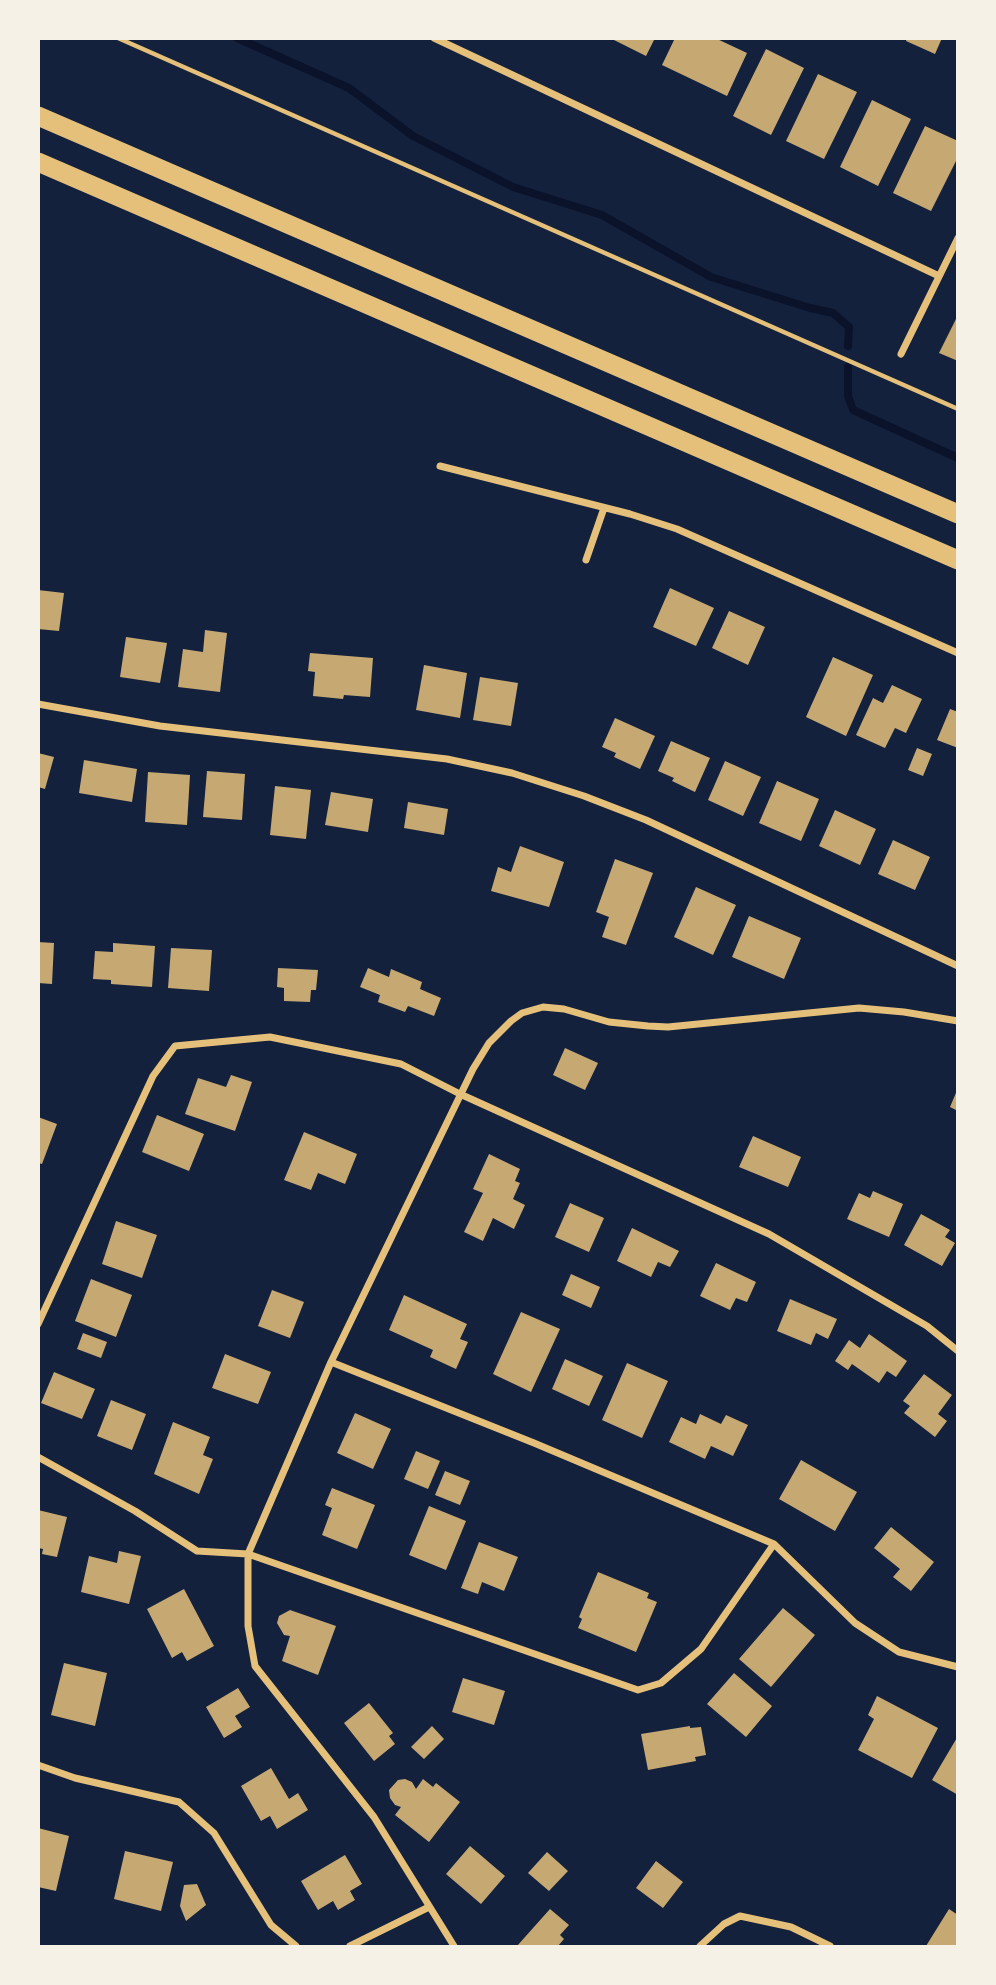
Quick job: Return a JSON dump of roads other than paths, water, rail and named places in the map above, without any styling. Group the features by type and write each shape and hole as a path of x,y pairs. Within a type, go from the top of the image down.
{"highway":[{"path":"38,116 957,514"},
{"path":"38,162 957,560"}],"street":[{"path":"434,38 939,276"},
{"path":"901,354 957,238"},
{"path":"440,466 655,521 699,537 957,653"},
{"path":"586,560 604,508"},
{"path":"38,704 182,729 447,759 512,773 584,796 646,820 957,966"},
{"path":"454,1947 374,1817 255,1666 248,1626 248,1554 331,1363 482,1053 500,1031 522,1013 543,1006 609,1022 668,1027 859,1007 957,1021"},
{"path":"38,1325 153,1076 174,1046 270,1037 401,1064 460,1094 769,1234 927,1326 957,1351"},
{"path":"331,1363 534,1443 774,1544 855,1623 899,1652 957,1667"},
{"path":"38,1457 135,1511 197,1551 248,1554 638,1690 662,1683 701,1649 774,1544"},
{"path":"38,1765 75,1778 179,1802 214,1833 271,1925 296,1947"},
{"path":"350,1947 429,1907"},
{"path":"700,1947 724,1924 740,1916 791,1927 830,1947"}],"waterway":[{"path":"237,38 349,88 413,136 513,187 602,215 711,277 833,313 849,327 848,346"},
{"path":"848,367 848,396 853,410 958,458"}]}
